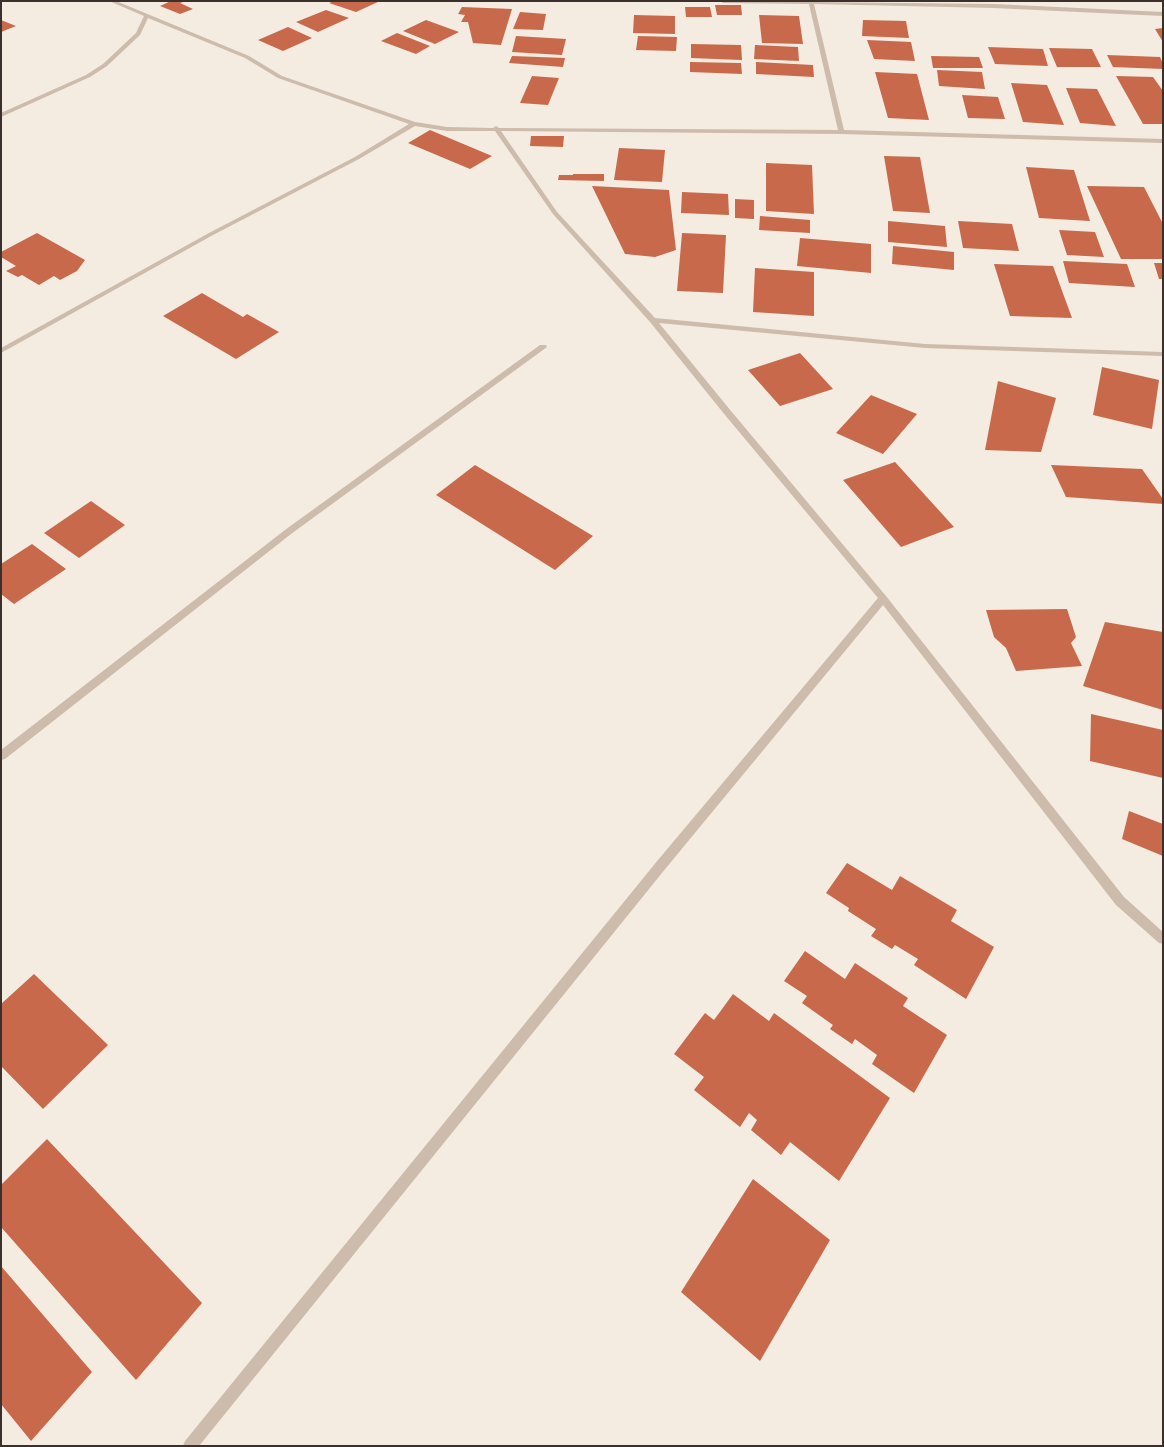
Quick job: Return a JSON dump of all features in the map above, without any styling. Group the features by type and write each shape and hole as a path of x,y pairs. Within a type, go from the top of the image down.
{"street":[{"path":"112,1 247,57 280,77 414,124 447,129 496,128 841,132 1163,141"},
{"path":"723,1 992,4 1163,14"},
{"path":"811,3 841,132"},
{"path":"1,115 88,76 105,65 138,34 147,15"},
{"path":"1,351 211,234 357,158 414,124"},
{"path":"496,128 555,213 653,320 883,598 1120,901 1163,939"},
{"path":"653,320 925,346 1163,354"},
{"path":"1,756 288,532 544,347"},
{"path":"190,1446 662,864 883,598"}],"building":[{"path":"171,1 186,1 180,3 193,9 180,14 160,6"},
{"path":"334,1 380,1 356,12 329,3"},
{"path":"715,5 741,5 742,15 717,15"},
{"path":"462,7 512,9 501,45 473,43 468,22 461,22 465,15 458,14"},
{"path":"685,7 710,7 712,17 686,17"},
{"path":"326,10 349,18 318,32 296,22"},
{"path":"520,12 546,14 543,30 513,29"},
{"path":"634,15 675,16 675,34 633,33"},
{"path":"759,15 799,16 803,44 762,43"},
{"path":"1,20 16,26 1,32"},
{"path":"426,20 459,32 435,44 403,31"},
{"path":"863,20 906,21 909,38 862,36"},
{"path":"288,27 312,38 283,51 258,40"},
{"path":"1163,28 1163,42 1155,29"},
{"path":"397,33 430,46 416,54 381,41"},
{"path":"516,36 566,39 562,55 512,52"},
{"path":"638,36 677,37 676,51 636,50"},
{"path":"867,40 911,42 915,61 874,59"},
{"path":"691,44 741,45 742,60 691,58"},
{"path":"755,45 798,47 799,61 754,59"},
{"path":"988,47 1043,49 1048,66 995,64"},
{"path":"1049,48 1092,49 1101,67 1057,67"},
{"path":"1107,55 1160,57 1163,64 1163,69 1113,67"},
{"path":"512,56 565,58 563,67 509,63"},
{"path":"931,56 979,57 983,68 933,68"},
{"path":"690,62 741,63 742,74 690,72"},
{"path":"756,62 813,65 814,77 756,74"},
{"path":"937,70 982,72 985,89 939,86"},
{"path":"875,72 917,74 929,120 888,118"},
{"path":"532,76 559,78 548,105 520,103"},
{"path":"1116,76 1153,77 1163,91 1163,124 1143,124"},
{"path":"1011,83 1047,85 1064,125 1023,122"},
{"path":"1066,88 1097,89 1116,126 1080,123"},
{"path":"962,95 998,97 1005,119 968,118"},
{"path":"430,130 492,156 470,169 408,143"},
{"path":"531,136 564,136 563,147 530,146"},
{"path":"619,148 665,150 662,182 614,180"},
{"path":"884,156 920,157 930,213 893,211"},
{"path":"766,163 812,165 814,214 766,211"},
{"path":"1026,167 1074,170 1090,221 1039,218"},
{"path":"604,174 604,181 558,180 559,175"},
{"path":"592,186 669,190 676,250 655,257 625,254"},
{"path":"1087,186 1144,187 1163,224 1163,259 1121,259"},
{"path":"682,192 728,194 729,215 681,213"},
{"path":"735,199 754,200 754,219 735,218"},
{"path":"760,216 810,220 810,233 759,230"},
{"path":"888,221 945,226 947,247 888,242"},
{"path":"958,221 1012,224 1019,251 963,248"},
{"path":"1059,230 1095,232 1104,257 1067,255"},
{"path":"37,233 85,260 77,271 60,280 54,276 39,285 22,275 18,277 6,271 16,266 1,257 1,252"},
{"path":"682,233 726,235 723,293 677,291"},
{"path":"800,238 871,244 871,273 797,266"},
{"path":"893,246 954,252 954,270 892,264"},
{"path":"1063,261 1127,264 1135,287 1069,283"},
{"path":"1154,263 1163,263 1163,279 1159,279"},
{"path":"994,264 1053,266 1072,318 1010,316"},
{"path":"755,268 814,272 814,316 753,312"},
{"path":"202,293 243,317 247,314 279,332 236,359 163,316"},
{"path":"800,353 833,389 780,406 748,370"},
{"path":"1102,367 1159,380 1152,429 1093,415"},
{"path":"998,381 1056,398 1041,452 985,450"},
{"path":"871,395 917,414 883,454 836,433"},
{"path":"895,462 954,527 901,547 843,480"},
{"path":"475,465 593,536 555,570 436,495"},
{"path":"1051,465 1142,469 1163,499 1163,504 1066,497"},
{"path":"91,501 125,525 79,558 44,533"},
{"path":"32,544 66,569 14,604 1,594 1,564"},
{"path":"1067,609 1076,637 1071,643 1082,666 1016,671 1006,648 994,637 986,610"},
{"path":"1105,622 1163,632 1163,710 1083,686"},
{"path":"1091,714 1163,730 1163,778 1090,761"},
{"path":"1129,811 1163,824 1163,856 1122,839"},
{"path":"847,863 892,890 900,876 957,910 951,921 994,947 966,999 914,965 918,959 895,945 892,949 871,936 876,929 848,911 849,908 826,893"},
{"path":"805,951 845,979 855,963 908,998 903,1006 947,1035 914,1093 872,1064 877,1055 855,1039 852,1044 830,1029 833,1025 802,1003 807,996 784,981"},
{"path":"34,974 108,1045 43,1109 1,1066 1,1004"},
{"path":"733,994 769,1021 774,1013 890,1098 839,1181 790,1142 781,1155 751,1130 757,1120 749,1113 740,1127 694,1090 704,1077 674,1054 705,1013 714,1020"},
{"path":"47,1139 202,1303 136,1380 1,1227 1,1185"},
{"path":"753,1179 830,1240 760,1361 681,1292"},
{"path":"1,1266 92,1372 31,1441 1,1404"}]}
